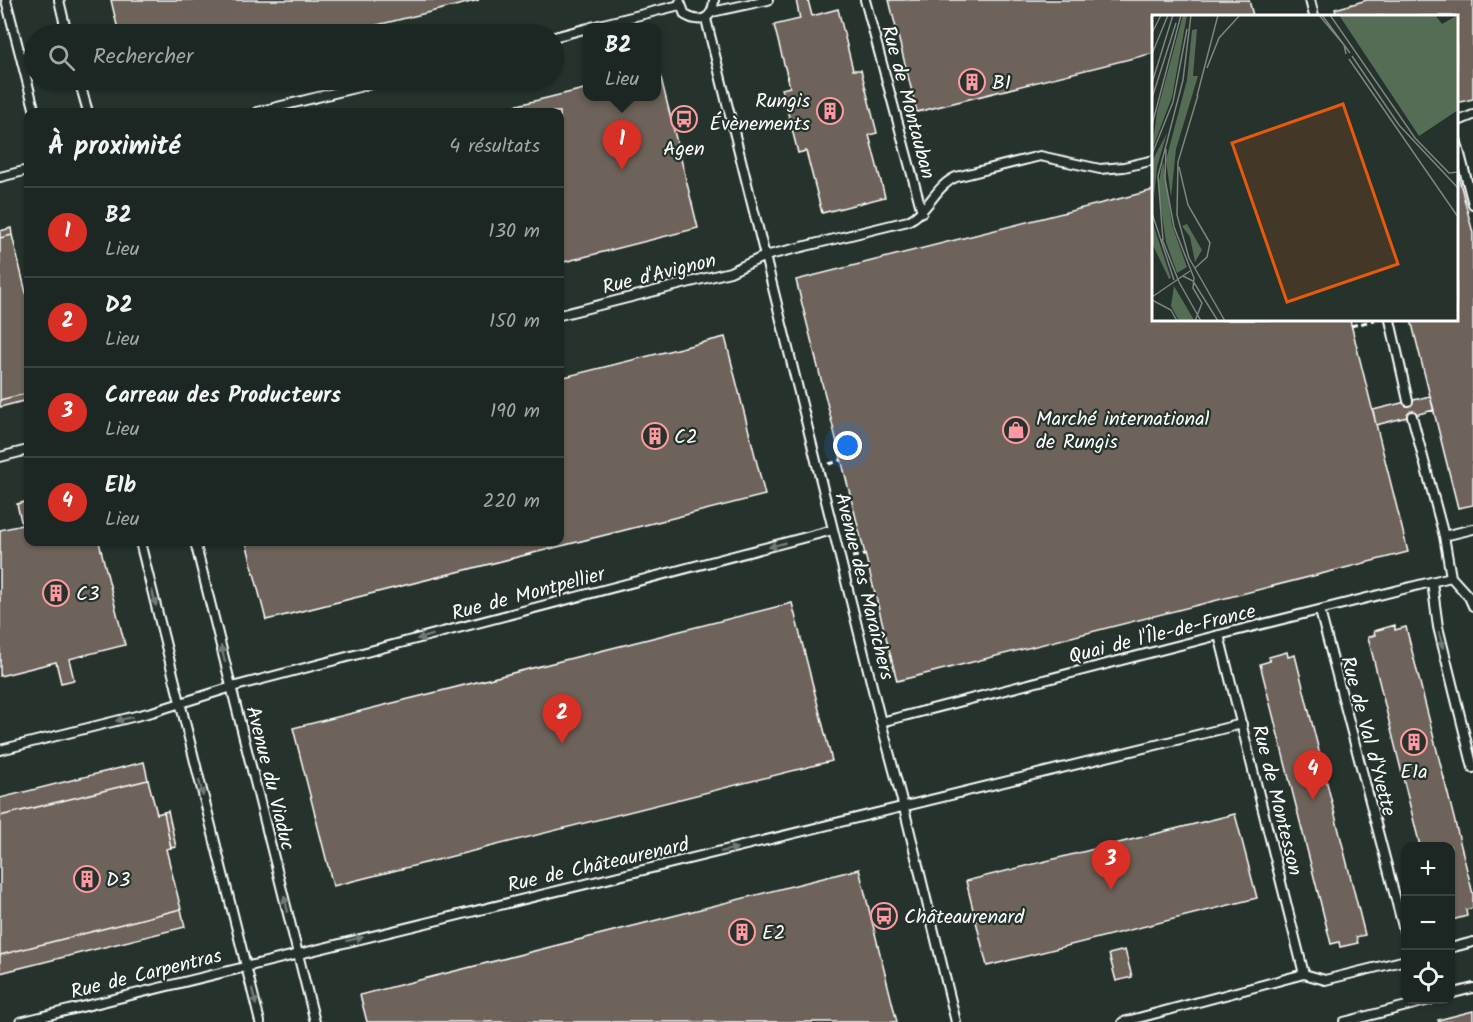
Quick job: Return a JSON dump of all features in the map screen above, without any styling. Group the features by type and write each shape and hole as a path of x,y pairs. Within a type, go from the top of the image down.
{"lane":[{"path":"6,0 24,70"},
{"path":"59,0 65,24"},
{"path":"606,23 680,2 685,15 698,21 706,19 712,12 714,0"},
{"path":"712,12 768,0"},
{"name":"Rue de Montauban","path":"864,0 922,212"},
{"path":"1310,0 1314,15"},
{"name":"Avenue des Maraîchers","path":"706,19 956,1022"},
{"path":"564,34 583,30"},
{"path":"29,90 34,108"},
{"path":"82,90 87,108"},
{"path":"273,108 346,90"},
{"path":"1458,121 1473,115"},
{"path":"1458,147 1473,204"},
{"path":"922,212 944,184 953,178 1040,156 1100,169 1124,167 1152,160"},
{"path":"0,177 24,171"},
{"name":"Rue d'Avignon","path":"564,314 730,272 765,256 894,225 915,218 922,212"},
{"path":"1390,321 1408,402"},
{"path":"1412,416 1444,536 1451,577 1471,596 1473,606"},
{"path":"0,457 24,451"},
{"path":"1444,536 1473,529"},
{"name":"Rue de Montpellier","path":"0,750 833,530"},
{"path":"141,546 260,1022"},
{"name":"Avenue du Viaduc","path":"196,546 315,1022"},
{"name":"Quai de l'Île-de-France","path":"881,722 1219,634 1451,577"},
{"path":"1432,582 1438,627 1473,768"},
{"name":"Rue de Val d'Yvette","path":"1320,611 1401,919"},
{"name":"Rue de Montesson","path":"1219,634 1305,974"},
{"name":"Rue de Châteaurenard","path":"246,965 904,808 1242,724"},
{"path":"1455,947 1473,942"},
{"path":"1123,1022 1305,974 1325,980 1401,961"},
{"name":"Rue de Carpentras","path":"20,1022 246,965"},
{"path":"1455,993 1473,988"},
{"path":"1344,1022 1363,1020 1414,1004"}],"path":[{"path":"1352,326 1371,321"}],"building":[{"path":"111,0 479,0 382,24 117,24"},
{"name":"Rungis Évènements","path":"796,0 808,0 812,16 838,9 853,70 861,70 877,133 869,135 885,197 822,213 806,151 798,153 782,89 790,87 774,25 800,19"},
{"name":"B1","path":"889,0 1249,0 1253,15 1152,15 1152,53 917,112"},
{"path":"1367,0 1473,0 1473,99 1458,103 1458,15 1337,15 1335,9"},
{"path":"661,78 698,228 564,262 564,108 506,108 583,89 583,101 661,101"},
{"path":"1458,175 1473,233 1473,505 1458,508 1411,321 1458,321"},
{"path":"1152,191 1152,321 1350,321 1408,552 897,681 796,280"},
{"path":"11,228 12,235 0,238 0,231"},
{"path":"12,235 24,284 24,394 0,400 0,238"},
{"name":"C2","path":"725,337 765,495 564,545 564,377"},
{"path":"24,394 24,401 0,407 0,400"},
{"path":"1430,396 1434,410 1376,425 1373,410"},
{"name":"C3","path":"24,502 24,546 100,546 125,645 69,659 74,680 61,683 56,662 0,676 0,530 22,525 17,504"},
{"name":"C2","path":"247,546 561,546 266,620"},
{"path":"792,603 832,761 333,886 293,728"},
{"name":"E1a","path":"1395,625 1395,630 1406,627 1473,894 1473,908 1466,910 1467,916 1455,919 1455,842 1419,842 1368,637 1375,635 1374,631"},
{"path":"1287,652 1288,657 1295,655 1365,935 1356,937 1358,943 1340,947 1339,942 1331,944 1260,664 1270,661 1269,657"},
{"path":"144,762 148,780 0,816 0,798"},
{"name":"D3","path":"148,780 157,814 164,812 171,848 166,849 181,909 0,955 0,816"},
{"path":"168,811 176,847 171,848 164,812"},
{"path":"1235,814 1257,898 987,966 966,881"},
{"name":"E2","path":"859,869 897,1022 367,1022 360,995"},
{"path":"181,909 185,927 0,973 0,955"},
{"path":"1125,950 1132,977 1116,981 1109,954"},
{"path":"1473,1011 1473,1022 1439,1022 1438,1020"}],"place":[{"name":"B1","path":"972,82"},
{"name":"Rungis Évènements","path":"830,111"},
{"name":"Agen","path":"684,119"},
{"name":"B2","path":"622,170"},
{"name":"Marché international de Rungis","path":"1016,430"},
{"name":"C2","path":"655,436"},
{"name":"C3","path":"56,593"},
{"name":"E1a","path":"1414,742"},
{"name":"D2","path":"562,744"},
{"name":"E1b","path":"1313,800"},
{"name":"D3","path":"87,879"},
{"name":"Carreau des Producteurs","path":"1111,890"},
{"name":"Châteaurenard","path":"884,916"},
{"name":"E2","path":"742,932"}]}
